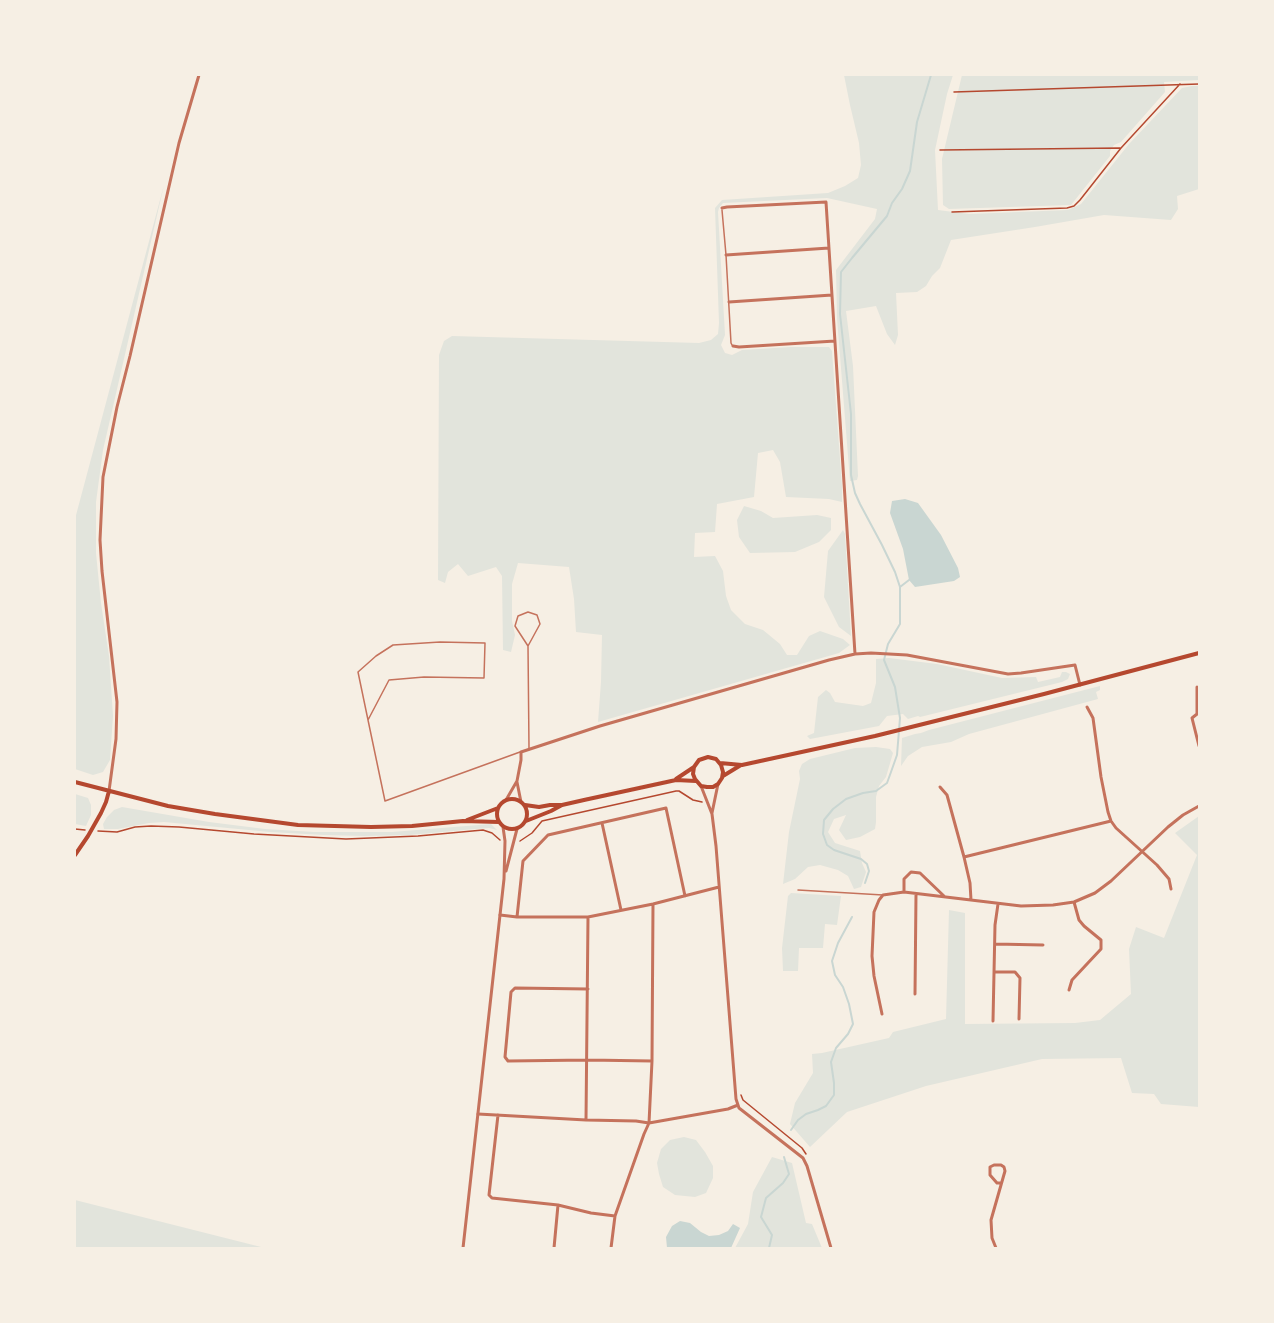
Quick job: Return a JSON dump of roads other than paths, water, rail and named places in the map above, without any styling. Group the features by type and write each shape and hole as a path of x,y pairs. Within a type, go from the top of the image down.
{"main road":[{"path":"720,763 742,765 875,736 1199,653"},
{"path":"676,780 694,767 699,760 706,757 713,758 720,763 723,776"},
{"path":"694,767 693,774 696,781 701,786 710,787 718,784 723,776 742,765"},
{"path":"463,821 498,808 506,800 515,799 523,804 539,807 561,805 676,780 696,781"},
{"path":"75,782 180,808 298,825 412,826 463,821 499,822"},
{"path":"75,855 101,813 109,791"},
{"path":"523,804 527,813 526,821"},
{"path":"498,808 499,822 510,829 517,829 526,821 561,805"}],"street":[{"path":"109,791 116,739 117,702 100,540 103,477 117,407 179,143 199,75"},
{"path":"722,208 826,202 855,654"},
{"path":"726,255 829,248"},
{"path":"729,302 832,295"},
{"path":"733,346 835,341"},
{"path":"506,800 517,781 521,752 645,713 855,654 907,655 1008,674 1075,665 1080,685"},
{"path":"1197,687 1198,714 1192,718 1198,730 1199,746"},
{"path":"1088,707 1093,718 1101,777 1111,821 1157,865 1169,879 1171,889"},
{"path":"517,781 523,804"},
{"path":"712,814 718,784"},
{"path":"701,786 712,814 716,846 736,1099 739,1108 803,1158 831,1248"},
{"path":"940,787 947,795 970,883 971,900"},
{"path":"882,1014 872,956 874,912 884,895 904,892 998,904 1034,906 1074,902 1095,893 1183,815 1199,806"},
{"path":"517,917 523,861 549,834 666,808 685,896"},
{"path":"964,857 1111,821"},
{"path":"602,823 621,910"},
{"path":"463,1248 504,879 503,826"},
{"path":"504,879 517,829"},
{"path":"904,892 906,876 917,872 945,897"},
{"path":"500,915 588,917 653,904 719,887"},
{"path":"915,994 916,894"},
{"path":"1069,990 1072,980 1101,949 1101,940 1079,920 1074,902"},
{"path":"611,1248 615,1216 649,1123 652,1061 653,904"},
{"path":"993,1021 998,904"},
{"path":"586,1120 588,917"},
{"path":"995,944 1043,945"},
{"path":"994,972 1015,972 1020,978 1019,1019"},
{"path":"588,989 515,988 511,992 505,1057 508,1061 652,1061"},
{"path":"478,1114 586,1120 636,1120 649,1123 728,1109 738,1105"},
{"path":"498,1115 489,1195 615,1216"},
{"path":"996,1248 991,1225 993,1210 1005,1171 1004,1167 997,1165 990,1167 990,1175 997,1183 1001,1183"},
{"path":"554,1248 558,1205"}],"lane":[{"path":"722,208 733,346"},
{"path":"528,646 515,626 518,616 528,612 537,615 540,624 528,646 529,749"},
{"path":"368,720 389,680 424,677 484,678 485,643 440,642 393,645 358,672 368,720 385,801 521,752"},
{"path":"798,890 884,895"}],"waterway":[{"path":"865,883 869,871 867,864 861,859 834,850 827,845 823,834 824,820 846,799 876,791 887,783 897,755 900,718 895,687 884,660 888,644 900,624 900,587 895,572 855,493 851,475 851,414 840,314 841,272 887,216 892,203 902,189 910,171 917,122 931,75"},
{"path":"900,587 909,580"},
{"path":"791,1130 806,1114 826,1106 834,1095 831,1062 836,1048 853,1024 849,1004 843,987 835,975 832,961 838,943 852,917"},
{"path":"769,1248 772,1235 761,1217 766,1198 783,1183 789,1174 784,1157"}]}
